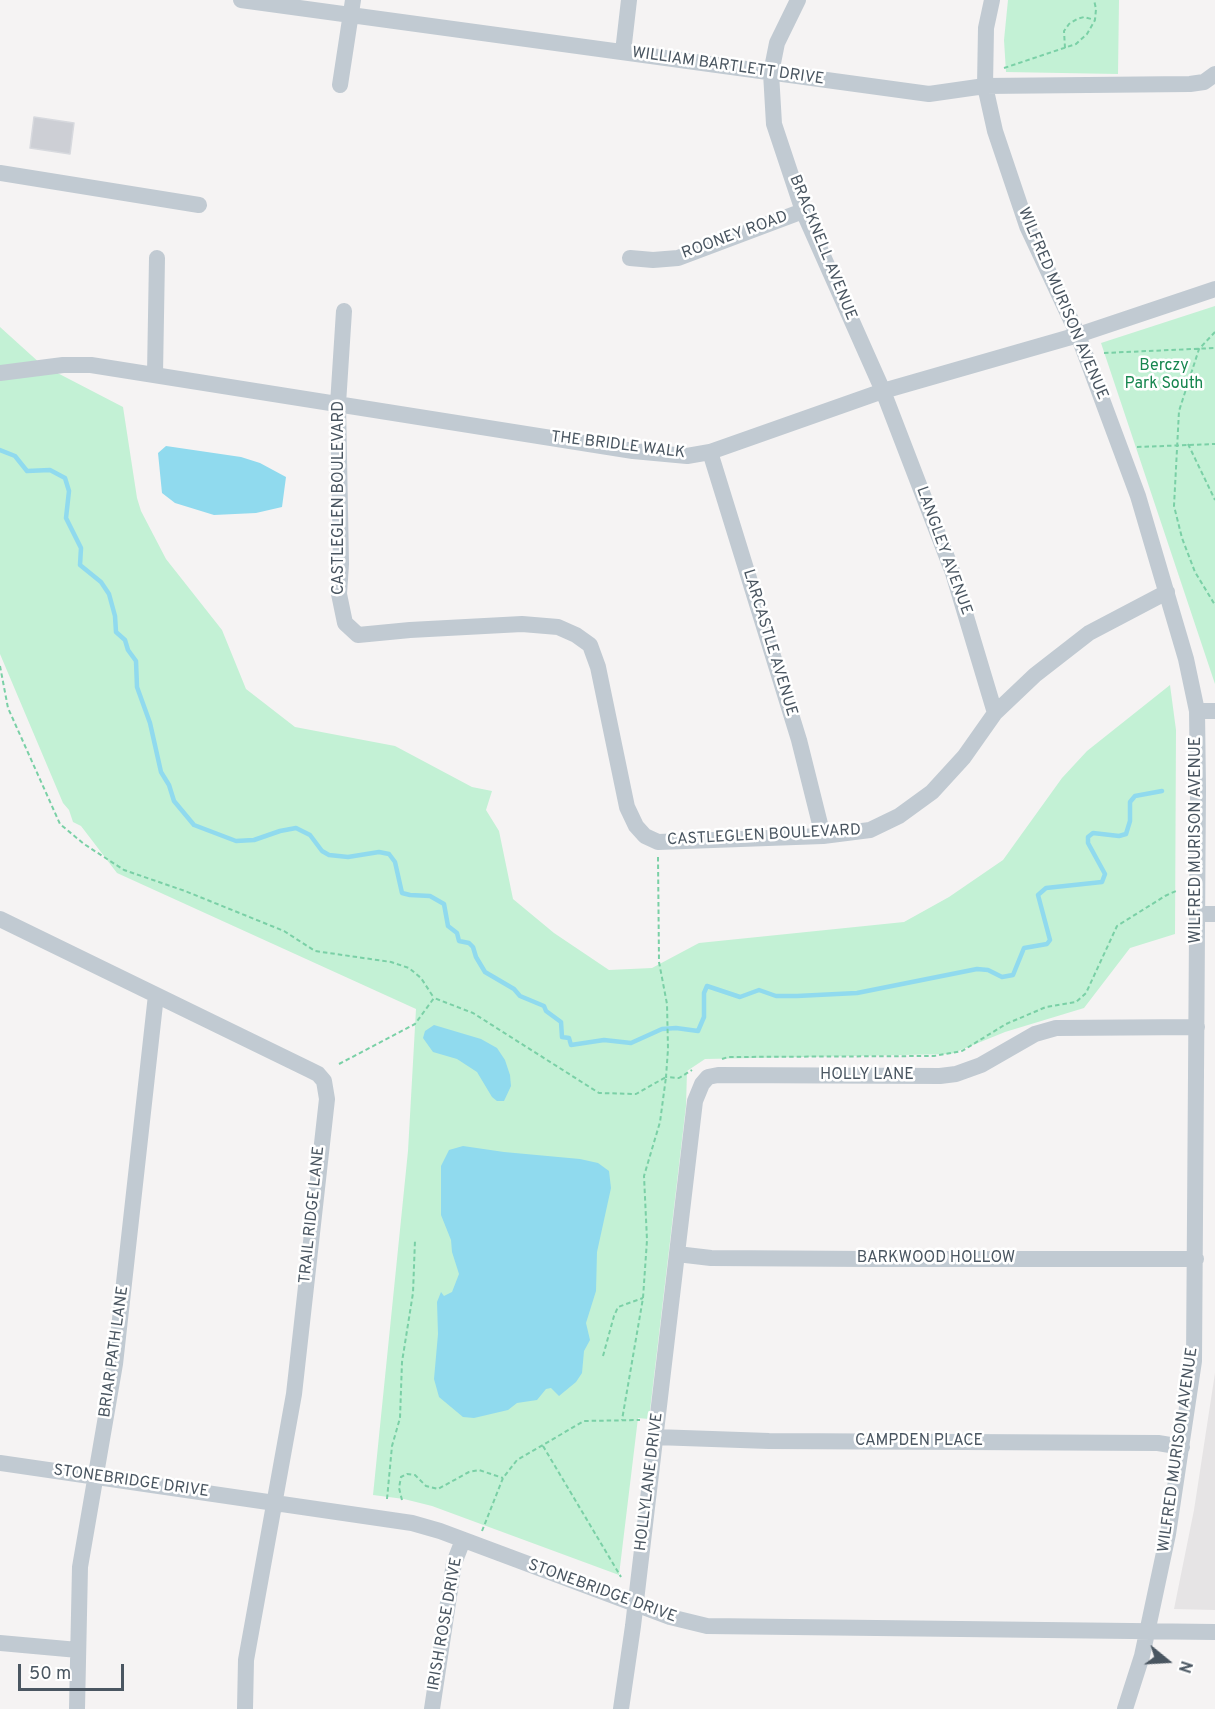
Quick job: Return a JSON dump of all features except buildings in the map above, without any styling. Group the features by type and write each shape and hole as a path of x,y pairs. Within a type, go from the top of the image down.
{"street":[{"name":"WILLIAM BARTLETT DRIVE","path":"241,0 351,8 623,52 929,94 986,86 1190,84 1204,82 1215,74"},
{"path":"623,52 630,0"},
{"name":"BRACKNELL AVENUE","path":"798,0 777,43 771,73 774,124 803,212 882,391"},
{"name":"WILFRED MURISON AVENUE","path":"992,0 986,28 986,86 994,131 1027,226 1078,335 1138,496 1186,659 1197,711 1194,1361 1168,1534 1138,1672 1125,1709"},
{"path":"340,85 351,8"},
{"path":"0,173 199,205"},
{"name":"ROONEY ROAD","path":"630,258 652,260 678,258 803,212"},
{"path":"155,375 158,258"},
{"name":"THE BRIDLE WALK","path":"0,373 63,365 91,365 633,451 687,456 710,452 882,391 1078,335 1215,289"},
{"name":"CASTLEGLEN BOULEVARD","path":"344,311 338,404 341,564 339,594 345,623 358,634 522,624 558,627 576,635 590,645 598,667 627,807 636,826 645,836 658,842 823,836 870,830 899,816 932,792 963,757 995,713 1035,675 1089,633 1167,592"},
{"name":"LANGLEY AVENUE","path":"882,391 953,573 995,713"},
{"name":"LARCASTLE AVENUE","path":"710,452 799,740 823,836"},
{"path":"1197,711 1215,711"},
{"path":"1197,914 1215,914"},
{"name":"TRAIL RIDGE LANE","path":"0,919 318,1074 324,1080 327,1099 294,1394 246,1660 245,1709"},
{"name":"BRIAR PATH LANE","path":"77,1709 80,1567 121,1322 156,995"},
{"name":"HOLLY LANE","path":"677,1254 695,1101 698,1091 708,1077 718,1075 940,1076 956,1074 981,1065 1035,1034 1056,1028 1197,1027"},
{"name":"BARKWOOD HOLLOW","path":"677,1254 711,1258 1196,1259"},
{"name":"HOLLYLANE DRIVE","path":"621,1709 677,1254"},
{"name":"CAMPDEN PLACE","path":"655,1437 769,1441 1158,1443 1182,1447"},
{"name":"STONEBRIDGE DRIVE","path":"0,1463 412,1523 683,1622 716,1626 1215,1632"},
{"name":"IRISH ROSE DRIVE","path":"432,1709 454,1563 463,1540"},
{"path":"0,1643 78,1650"}],"path":[{"path":"1004,68 1076,44 1087,34 1095,20 1094,0"},
{"path":"1065,49 1064,31 1069,24 1084,17 1095,20"},
{"path":"1215,332 1200,348 1179,411 1174,506 1182,538 1195,572 1215,605"},
{"path":"1104,353 1215,348"},
{"path":"1188,444 1215,500"},
{"path":"1120,448 1215,444"},
{"path":"0,666 8,708 60,824 84,844 124,870 185,891 284,931 315,951 391,962 409,968 421,978 434,998 473,1013 598,1093 636,1094 666,1077 679,1078 699,1066"},
{"path":"622,1420 643,1298 647,1240 644,1176 660,1122 666,1077 667,1004 659,962 658,842"},
{"path":"718,1060 728,1057 934,1056 962,1051 1006,1024 1046,1007 1076,1002 1086,993 1117,926 1176,891"},
{"path":"339,1064 415,1024 434,998"},
{"path":"387,1499 392,1446 400,1418 402,1362 413,1293 415,1240"},
{"path":"603,1356 618,1307 643,1298"},
{"path":"481,1533 503,1478 517,1460 584,1421 640,1420"},
{"path":"543,1446 621,1577"},
{"path":"402,1500 399,1488 401,1477 407,1474 415,1475 426,1486 438,1489 469,1472 479,1470 503,1478"}],"shaded area":[{"path":"1215,1373 1215,1610 1174,1609 1194,1510"}],"green space":[{"path":"1008,0 1119,0 1118,74 1006,72 1004,40"},
{"name":"Berczy Park South","path":"1215,306 1215,684 1101,343"},
{"path":"0,327 42,365 123,407 141,511 166,559 222,630 246,689 295,727 395,746 472,787 492,791 486,810 499,831 513,899 554,933 609,970 652,968 699,943 904,922 949,897 1003,860 1062,778 1087,751 1170,685 1176,730 1175,934 1130,948 1084,1008 1005,1032 951,1054 705,1059 687,1071 686,1106 649,1419 638,1418 619,1575 432,1506 373,1495 408,1151 416,1009 117,873 81,826 73,822 0,654"}],"water":[{"path":"166,446 241,457 260,463 286,477 282,507 256,513 214,515 175,503 162,493 158,453"},
{"path":"434,1025 481,1039 497,1048 505,1060 510,1075 511,1086 504,1101 497,1101 492,1097 477,1072 457,1059 433,1052 423,1038 425,1031"},
{"path":"463,1146 598,1163 609,1171 611,1188 597,1252 596,1291 586,1323 590,1340 584,1351 582,1373 576,1382 559,1396 551,1388 546,1389 537,1400 517,1403 508,1410 474,1418 463,1417 439,1397 434,1379 438,1334 437,1302 441,1292 444,1296 452,1292 459,1274 451,1240 441,1215 441,1166 449,1150"}],"waterway":[{"path":"0,450 15,456 27,471 50,470 65,478 69,491 66,518 81,548 80,565 101,582 109,594 115,616 116,632 125,640 128,650 136,661 137,687 150,723 161,772 169,785 174,801 194,825 236,841 254,840 296,828 310,835 322,851 329,855 348,857 379,852 389,854 395,862 402,893 430,896 444,904 448,926 457,933 459,941 469,943 473,947 485,972 514,989 520,996 544,1006 546,1011 561,1022 562,1037 569,1038 571,1045 604,1040 631,1043 662,1029 698,1031 704,1017 704,993 707,986 740,997 759,990 776,996 797,996 857,993 977,969 988,970 1002,977 1013,975 1024,948 1047,944 1050,940 1038,895 1046,888 1102,882 1105,874 1088,843 1088,837 1093,833 1119,836 1126,834 1130,821 1130,802 1135,796 1162,791"}]}
